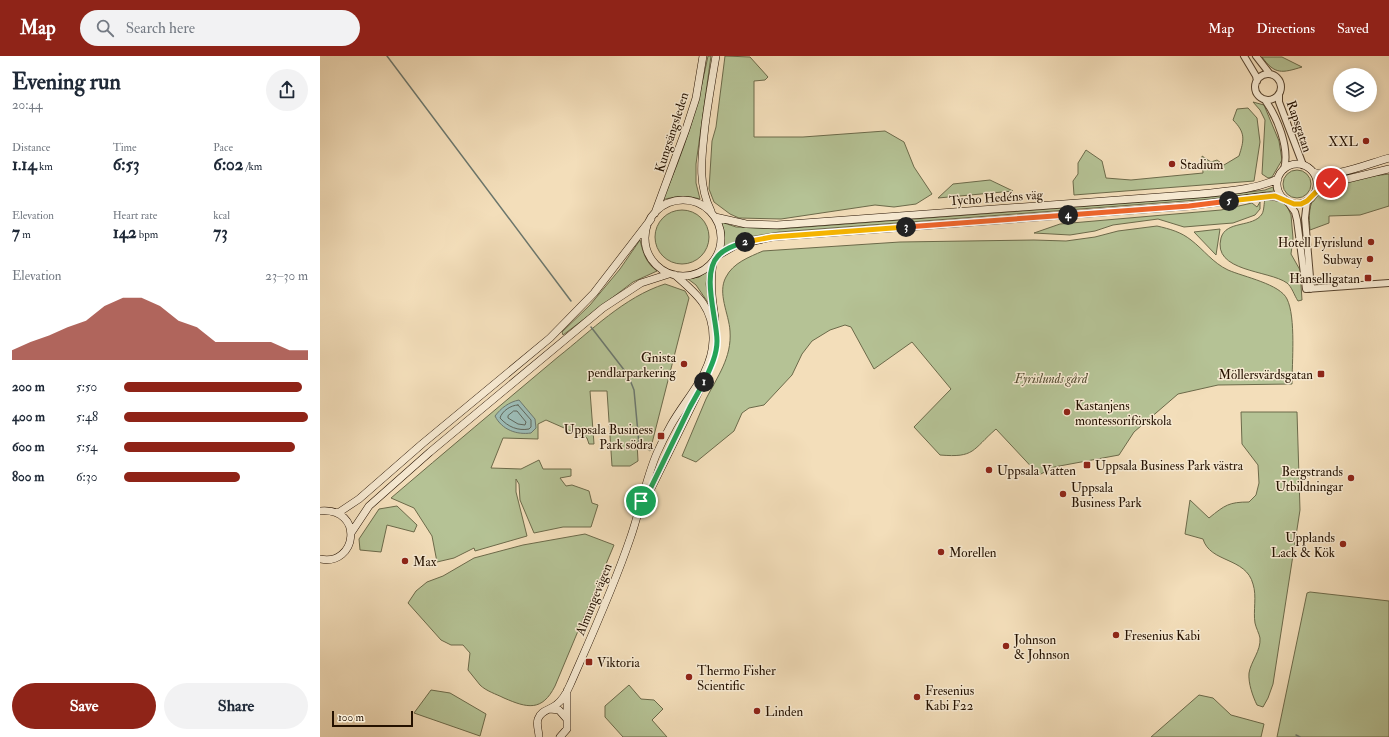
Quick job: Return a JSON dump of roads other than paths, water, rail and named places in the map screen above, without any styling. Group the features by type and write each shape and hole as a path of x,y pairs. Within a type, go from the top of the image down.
{"main road":[{"name":"Kungsängsleden","path":"653,216 686,129 696,98 703,56"},
{"name":"Kungsängsleden","path":"713,215 706,201 702,184 701,165 716,56"},
{"path":"1389,158 1335,173 1318,174 1303,165 1290,166 1284,169 1278,179 1279,192 1285,200 1294,204 1307,201 1316,192 1331,183 1389,169"},
{"path":"1313,172 1317,181 1316,192"},
{"name":"Tycho Hedéns väg","path":"713,215 742,224 777,225 1200,194 1259,187 1278,179"},
{"name":"Tycho Hedéns väg","path":"715,259 736,245 772,237 1189,206 1267,196 1285,200"},
{"path":"338,513 359,499 422,444 550,338 594,293 653,216 670,203 688,201 701,205 713,215 721,237 715,259 705,269 696,274 686,276 672,274 656,264 648,251 646,240 647,229 653,216"},
{"name":"Almungevägen","path":"638,514 712,365 717,340 710,288 715,259"},
{"path":"320,559 333,559 342,554 348,547 351,533 369,506 557,345 622,294 641,283 672,274"},
{"name":"Almungevägen","path":"545,737 539,734 537,725 539,717 558,704 567,691 619,569 658,450 670,426 702,377 712,352 712,324 705,305 700,298 672,274"},
{"path":"320,511 329,510 338,513 347,521 351,533"},
{"name":"Almungevägen","path":"560,737 566,729 567,691"},
{"path":"550,709 558,710 566,718"}],"street":[{"path":"1244,56 1256,76 1256,93 1265,100 1270,100 1279,94 1281,89 1280,83 1278,79 1270,74 1256,56"},
{"path":"1257,81 1260,77 1270,74"},
{"name":"Rapsgatan","path":"1279,94 1279,102 1303,165"},
{"name":"Rapsgatan","path":"1265,100 1271,109 1284,144 1286,162 1284,169"},
{"path":"1285,200 1295,212 1309,289"},
{"path":"1307,201 1305,218 1309,289"},
{"path":"1309,289 1389,283"}],"water":[{"path":"519,400 535,419 536,428 531,433 520,433 510,430 502,425 495,416 500,410 512,402"}],"waterway":[{"path":"387,56 571,301"},
{"path":"591,327 628,375 634,390 639,444 642,448"},
{"path":"1296,735 1300,737"}],"place":[{"name":"XXL","path":"1366,141"},
{"name":"Stadium","path":"1172,164"},
{"name":"Hotell Fyrislund","path":"1371,242"},
{"name":"Subway","path":"1370,259"},
{"name":"Hanselligatan","path":"1368,278"},
{"name":"Gnista pendlarparkering","path":"684,364"},
{"name":"Möllersvärdsgatan","path":"1321,374"},
{"name":"Kastanjens montessoriförskola","path":"1067,412"},
{"name":"Uppsala Business Park södra","path":"661,436"},
{"name":"Uppsala Business Park västra","path":"1087,465"},
{"name":"Uppsala Vatten","path":"989,470"},
{"name":"Bergstrands Utbildningar","path":"1351,478"},
{"name":"Uppsala Business Park","path":"1063,494"},
{"name":"Upplands Lack & Kök","path":"1343,544"},
{"name":"Morellen","path":"941,552"},
{"name":"Max","path":"405,561"},
{"name":"Fresenius Kabi","path":"1116,635"},
{"name":"Johnson & Johnson","path":"1006,646"},
{"name":"Viktoria","path":"589,662"},
{"name":"Thermo Fisher Scientific","path":"689,677"},
{"name":"Fresenius Kabi F22","path":"917,697"},
{"name":"Linden","path":"757,711"}],"park label":[{"name":"Fyrislunds gård","path":"1051,378"}]}
